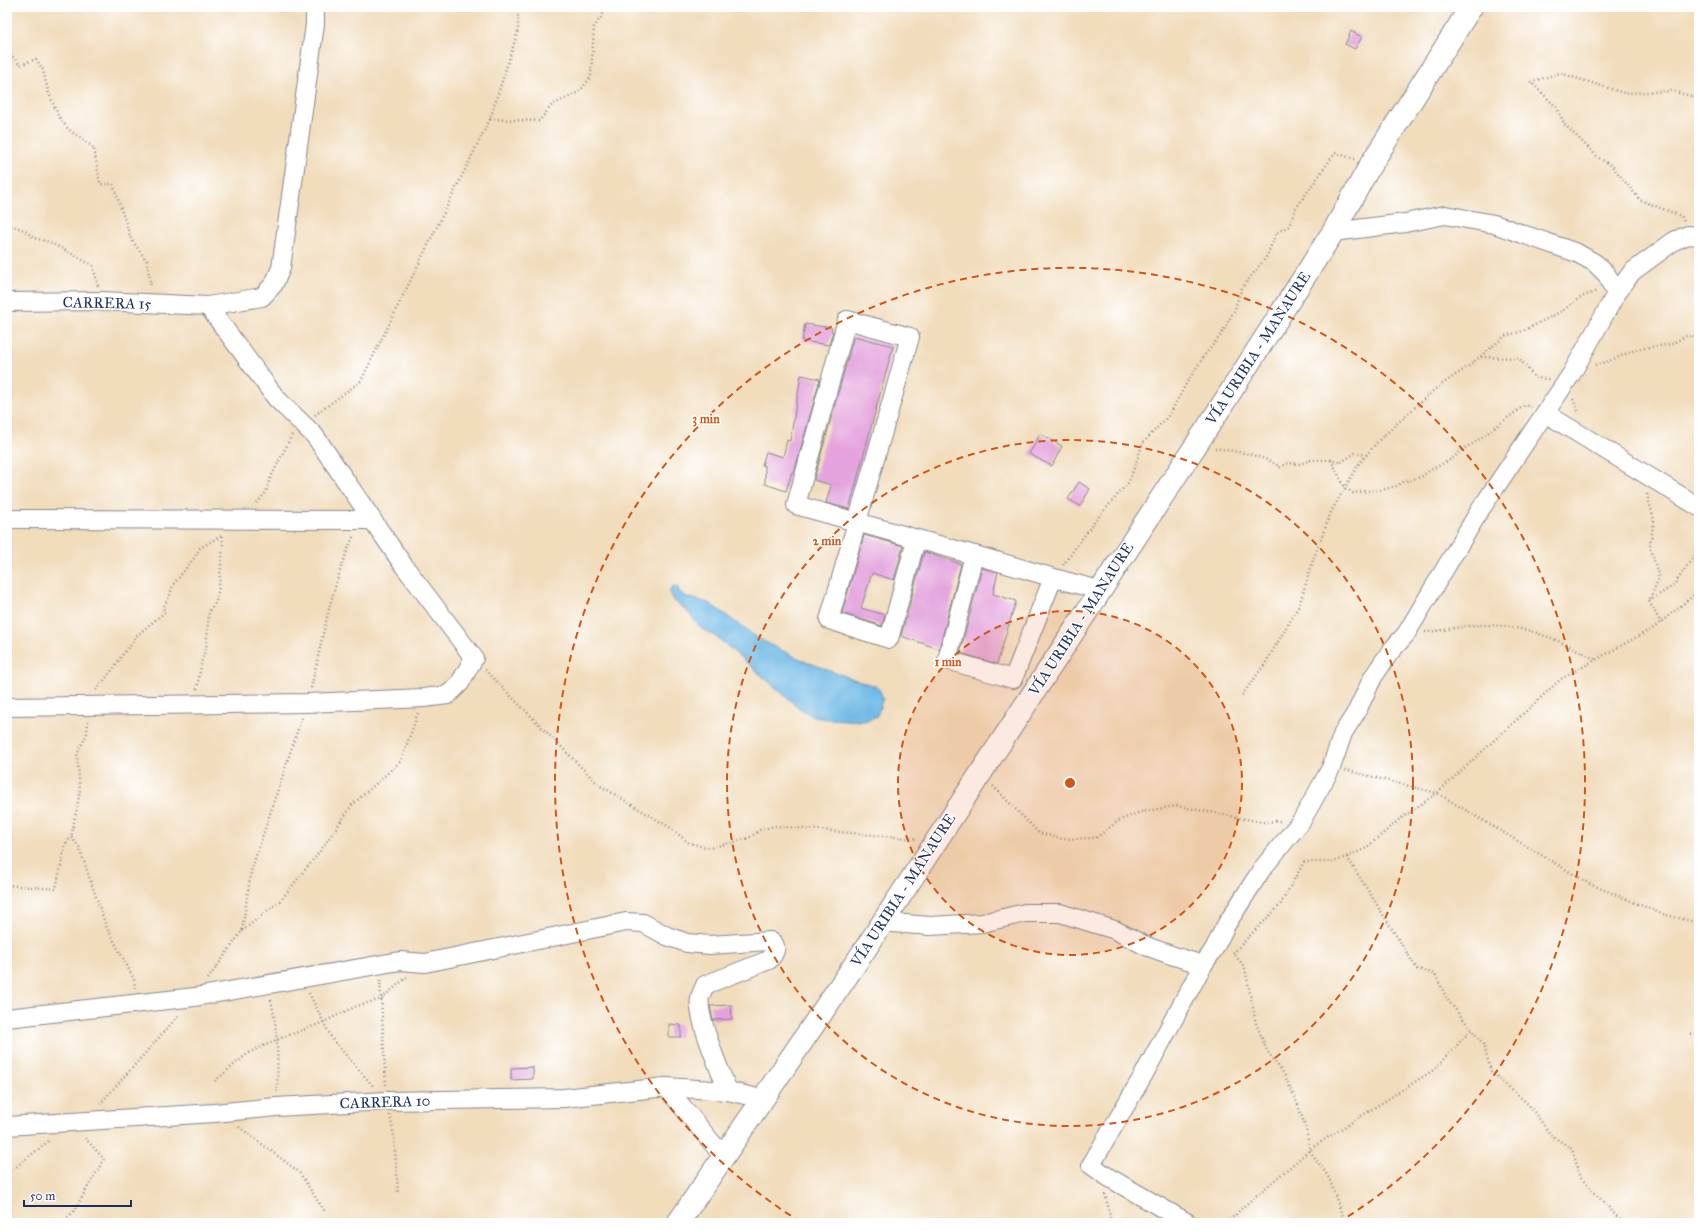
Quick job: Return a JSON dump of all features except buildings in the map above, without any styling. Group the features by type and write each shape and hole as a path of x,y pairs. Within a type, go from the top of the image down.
{"main road":[{"name":"VÍA URIBIA - MANAURE","path":"678,1223 866,948 881,922 1195,445 1333,232 1371,164 1471,7"}],"street":[{"name":"CARRERA 15","path":"7,302 102,301 208,306 262,297 274,284 281,268 315,24 315,7"},
{"path":"1333,232 1405,223 1445,215 1494,224 1577,252 1596,263 1607,275 1616,294"},
{"path":"1188,1223 1090,1165 1144,1074 1226,925 1262,869 1302,820 1331,768 1343,733 1357,711 1373,677 1390,652 1406,634 1540,407 1556,383 1588,346 1616,294 1632,272 1674,241 1694,235"},
{"path":"7,707 307,703 424,698 448,695 460,683 474,658 367,520 316,436 276,398 208,306"},
{"path":"916,540 889,639 829,620 858,523 910,337 847,320 796,505 858,523 916,540 1100,590"},
{"path":"1540,407 1699,507"},
{"path":"7,519 367,520"},
{"path":"974,555 947,660 1013,679 1053,578"},
{"path":"881,922 930,926 982,923 1026,912 1060,912 1115,930 1146,946 1203,965"},
{"path":"7,1018 195,998 400,961 425,963 626,922 643,923 667,936 687,943 710,945 770,942 774,944 775,952 769,960 705,985 700,996 700,1006 708,1040 728,1091"},
{"path":"666,1087 723,1156"},
{"name":"CARRERA 10","path":"7,1126 82,1129 276,1107 386,1101 564,1098 666,1087 728,1091 762,1099"}],"path":[{"path":"194,705 202,659 206,649 209,611 216,602 219,586 223,546 222,536 237,520 256,513 256,505 266,492 270,479 286,445 295,432 304,423 361,381 490,119 518,31 518,7"},
{"path":"490,119 539,121 552,105 579,92 592,77 594,26 608,7"},
{"path":"7,51 20,65 36,59 43,70 48,91 58,115 68,129 94,148 100,184 113,184 131,239 147,261 154,303"},
{"path":"1694,235 1681,216 1640,200 1612,166 1599,158 1565,124 1557,108 1531,82 1560,73 1624,93 1671,91 1699,98"},
{"path":"1053,578 1096,521 1129,482 1143,443 1170,414 1186,384 1204,356 1221,335 1234,310 1242,288 1267,256 1276,233 1289,226 1296,208 1335,153 1371,164"},
{"path":"7,224 24,230 34,238 49,242 93,266 102,301"},
{"path":"1242,695 1265,664 1299,606 1313,560 1331,512 1358,465 1378,441 1436,389 1481,357 1505,336 1524,331 1562,311 1581,297 1597,291 1616,294"},
{"path":"1556,383 1583,372 1596,364 1609,361 1638,348 1672,344 1685,336 1695,336 1699,332"},
{"path":"1481,357 1519,358 1535,378 1556,383 1571,395 1581,419"},
{"path":"1331,460 1345,488 1352,493 1385,489 1420,477 1452,459 1463,449 1474,443 1525,405 1532,408 1540,407"},
{"path":"1195,445 1253,455 1271,461 1280,467 1288,463 1300,464 1311,460 1331,460 1340,463 1355,453 1367,455"},
{"path":"1647,493 1654,520 1650,546 1659,578 1649,601"},
{"path":"7,885 56,889 59,867 65,845 71,837 80,792 77,754 86,734 83,706 88,692 97,690 124,652 131,645 135,637 165,612 163,608 170,595 173,585 200,548 237,529 237,520"},
{"path":"242,931 251,871 307,703 346,552 367,520"},
{"path":"1649,601 1673,586 1699,550"},
{"path":"1233,953 1280,906 1304,862 1334,862 1366,850 1400,819 1437,793 1561,679 1655,627 1699,590"},
{"path":"1649,601 1661,623"},
{"path":"1406,634 1482,625 1527,629 1559,640 1596,659"},
{"path":"474,658 600,785 669,827 689,843 710,848 749,838 760,830 775,826 935,841"},
{"path":"62,1223 74,1211 104,1159 86,1138 82,1129 195,998 242,931 281,900 321,850 352,805 401,761 424,698"},
{"path":"1331,768 1360,773 1437,793 1590,884 1662,914 1699,923"},
{"path":"980,773 1039,833 1062,839 1096,838 1118,821 1140,812 1177,806 1262,822 1302,820"},
{"path":"71,837 79,847 106,926 134,979 138,1004"},
{"path":"1347,857 1417,969 1435,974 1447,999 1483,1044 1491,1071 1529,1105 1551,1135 1572,1149 1581,1178 1623,1223"},
{"path":"1226,925 1233,953 1245,968 1256,1023 1267,1051 1284,1074 1298,1105 1306,1129 1310,1151 1328,1176 1345,1223"},
{"path":"215,1081 248,1053 324,1022 357,1006 381,999 425,963"},
{"path":"379,965 386,1101 394,1136 398,1192"},
{"path":"301,979 332,1039 386,1101"},
{"path":"268,985 276,1024 278,1059 276,1107"},
{"path":"1227,1223 1244,1206 1310,1151 1347,1125 1435,1069 1471,1030"},
{"path":"1687,1035 1699,1034"},
{"path":"214,1113 242,1128 299,1172 325,1212"},
{"path":"7,1174 56,1135"}],"water":[{"path":"673,586 677,586 679,591 687,597 710,604 751,634 779,649 820,667 878,687 883,698 877,716 864,721 828,719 814,717 798,707 718,638 702,629 686,610 673,600 670,595 670,589"}]}
